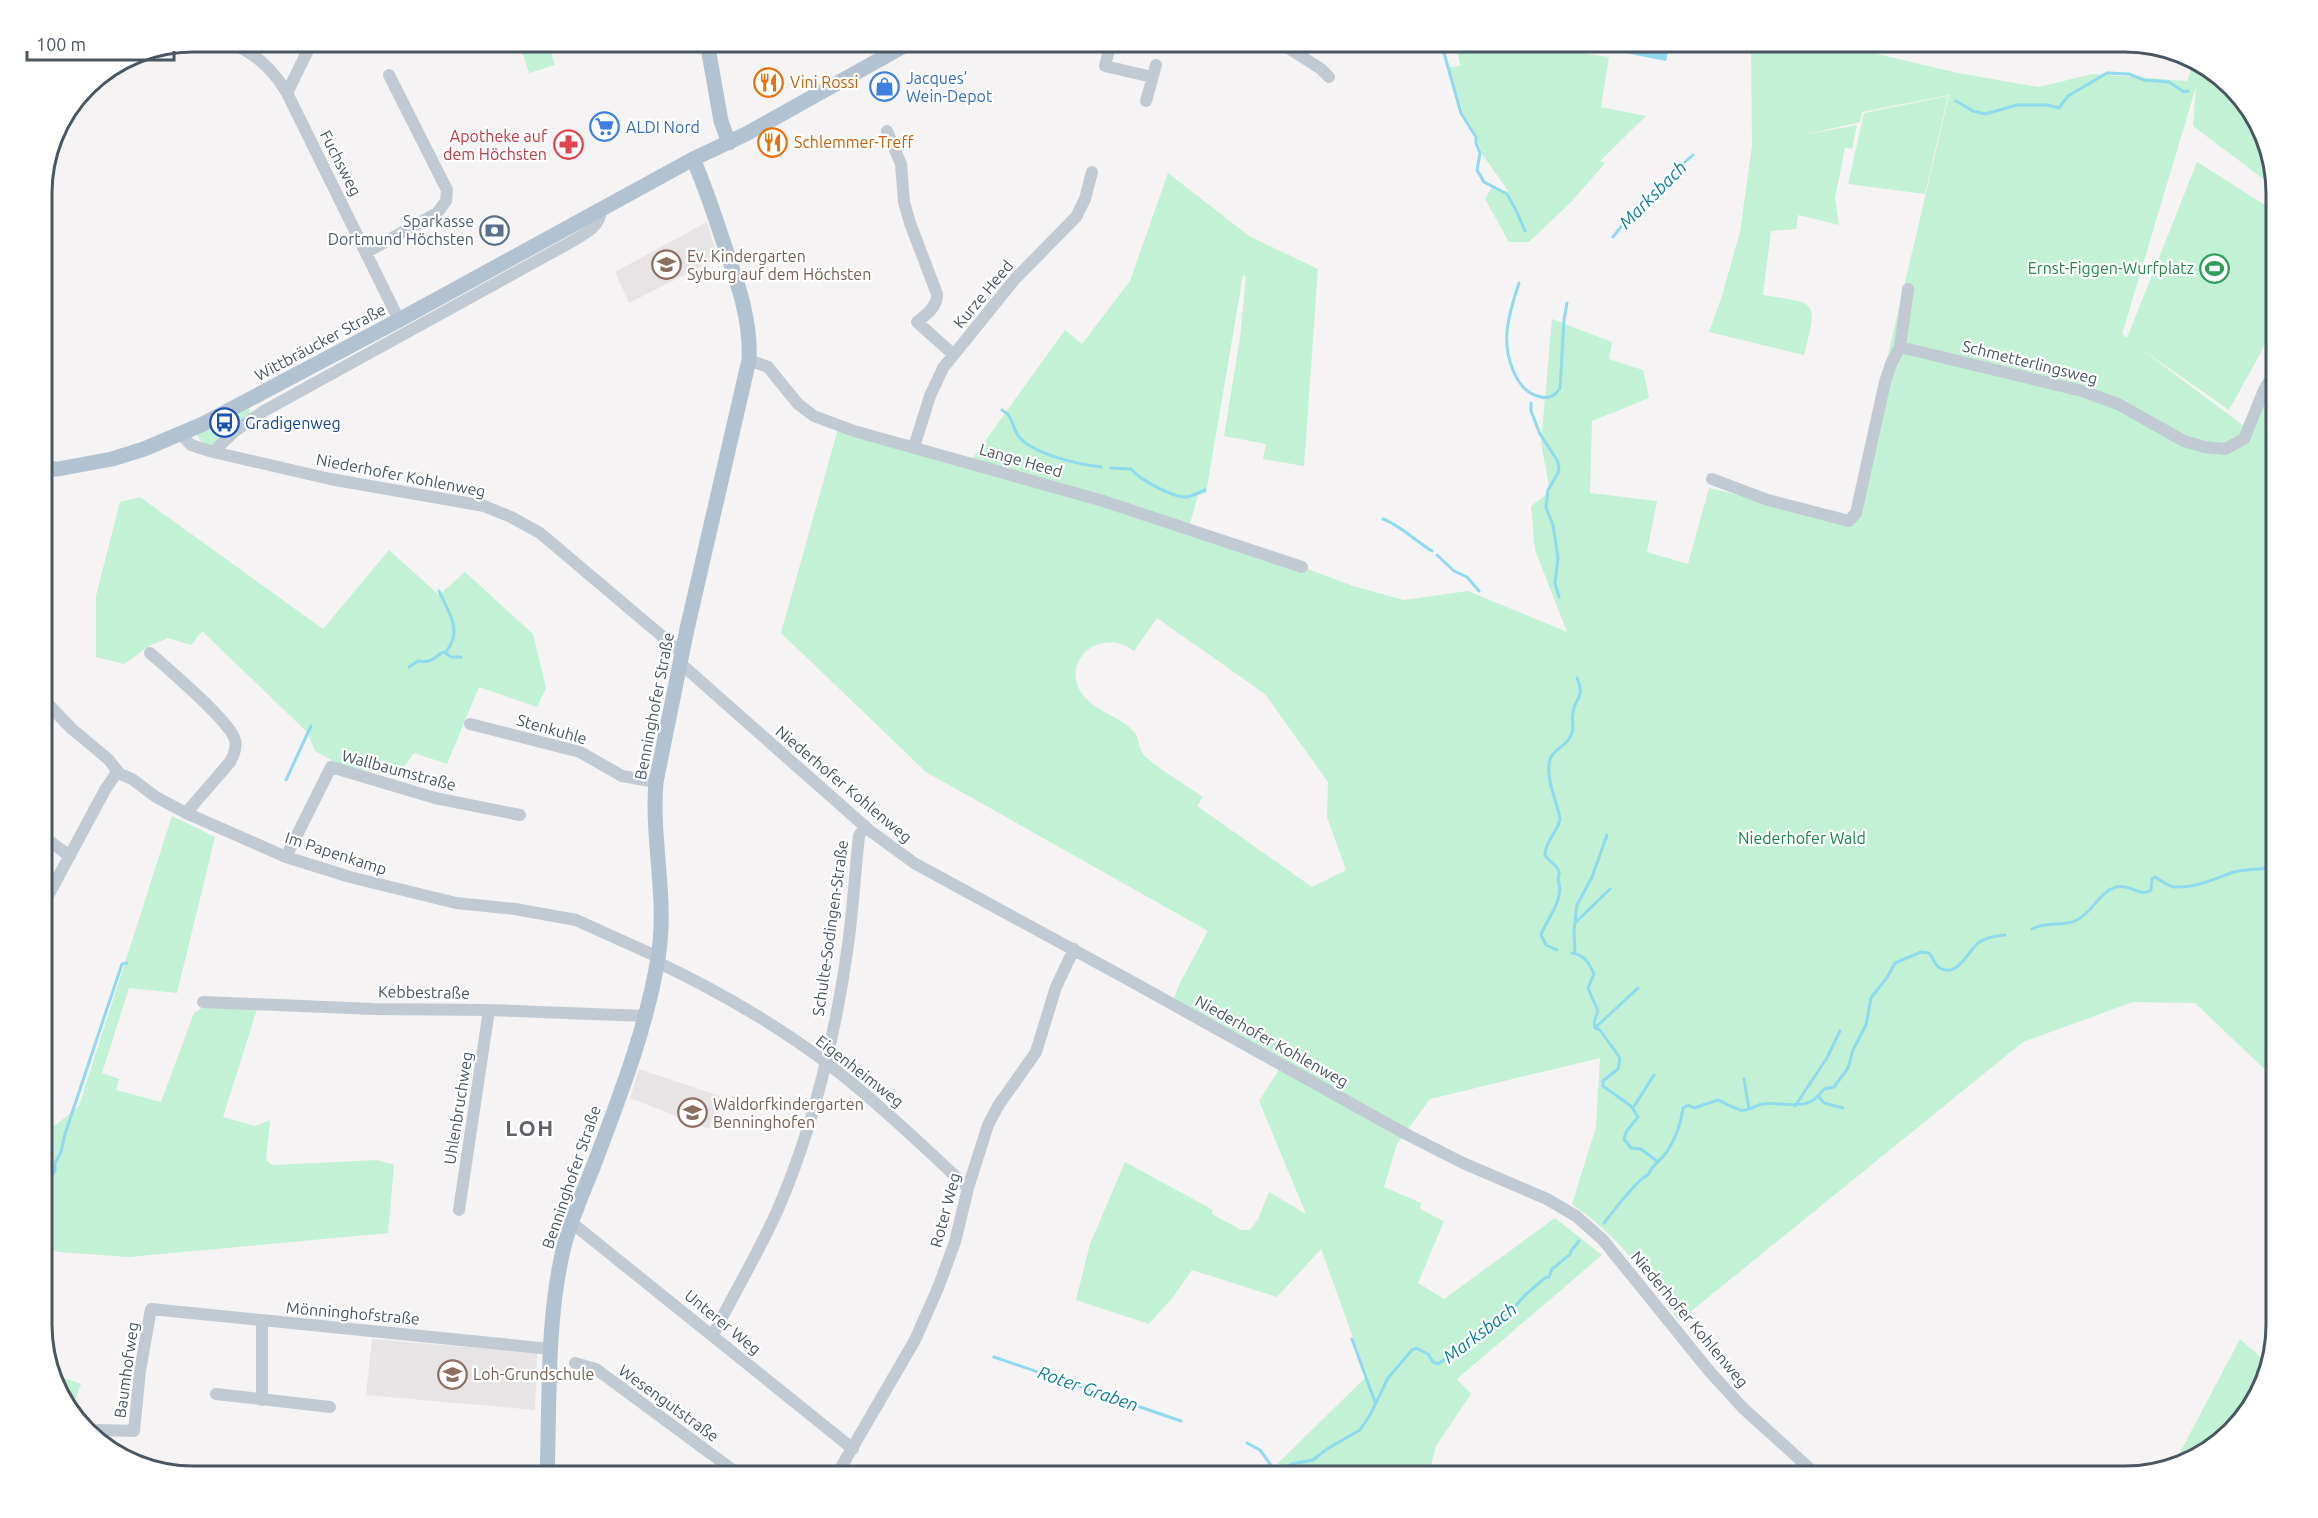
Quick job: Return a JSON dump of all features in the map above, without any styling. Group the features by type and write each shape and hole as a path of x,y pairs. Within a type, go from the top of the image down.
{"main road":[{"path":"709,52 721,122 729,143"},
{"name":"Wittbräucker Straße","path":"53,469 112,459 181,434 602,211 693,159 729,143 893,52"},
{"name":"Benninghofer Straße","path":"547,1466 551,1349 559,1275 572,1223 601,1147 644,1016 658,959 662,909 655,808 656,782 681,658 749,360 749,330 743,301 706,190 693,159"}],"street":[{"name":"Fuchsweg","path":"248,52 266,64 288,93 399,320"},
{"path":"288,93 307,52"},
{"path":"1109,52 1106,66 1154,71 1146,100"},
{"path":"1295,52 1329,77"},
{"path":"367,252 437,213 446,201 447,190 389,75"},
{"path":"887,130 901,164 904,202 910,223 937,294 935,305 917,322 953,354"},
{"name":"Kurze Heed","path":"914,447 930,396 943,368 1015,279 1076,217 1085,199 1092,172"},
{"name":"Wittbräucker Straße","path":"219,453 235,431 264,411 571,242 595,226 602,211"},
{"path":"1712,479 1768,500 1849,521 1854,518 1857,513 1885,382 1900,347 1908,289"},
{"name":"Schmetterlingsweg","path":"1900,347 2082,391 2118,404 2184,441 2204,447 2225,449 2244,439 2266,387"},
{"name":"Lange Heed","path":"749,360 768,367 798,404 814,416 1100,500 1302,567"},
{"name":"Niederhofer Kohlenweg","path":"181,434 191,445 219,453 330,479 484,506 511,517 540,533 865,826 914,863 1404,1133 1547,1199 1576,1216 1603,1239 1710,1372 1743,1408 1807,1466"},
{"path":"150,653 223,720 235,740 235,752 230,762 186,813"},
{"name":"Im Papenkamp","path":"53,709 72,729 108,759 117,772 186,813 286,856 350,877 446,901 576,920 658,959"},
{"name":"Stenkuhle","path":"470,724 580,752 622,776 656,782"},
{"name":"Wallbaumstraße","path":"286,856 331,767 435,798 520,815"},
{"path":"53,887 117,772"},
{"name":"Schulte-Sodingen-Straße","path":"712,1335 777,1210 801,1147 825,1062 848,948 859,836 865,826"},
{"path":"53,844 70,856"},
{"name":"Roter Weg","path":"842,1466 915,1340 955,1242 968,1188 988,1125 998,1106 1036,1052 1056,987 1074,950"},
{"name":"Eigenheimweg","path":"658,959 750,1012 825,1062 893,1117 968,1188"},
{"name":"Kebbestraße","path":"203,1002 644,1016"},
{"name":"Uhlenbruchweg","path":"459,1210 489,1010"},
{"name":"Unterer Weg","path":"572,1223 853,1449"},
{"name":"Mönninghofstraße","path":"151,1309 551,1349"},
{"name":"Baumhofweg","path":"101,1430 134,1431 140,1371 151,1309"},
{"path":"262,1321 262,1401"},
{"name":"Wesengutstraße","path":"575,1363 596,1369 727,1466"},
{"path":"216,1394 330,1407"}],"shaded area":[{"name":"Ev. Kindergarten Syburg auf dem Höchsten","path":"707,222 718,258 629,303 615,272"},
{"name":"Waldorfkindergarten Benninghofen","path":"639,1069 720,1096 709,1129 630,1098"},
{"name":"Loh-Grundschule","path":"372,1339 537,1353 535,1410 366,1395"}],"green space":[{"path":"522,52 551,52 555,65 529,73"},
{"path":"1458,52 1573,52 1609,57 1601,107 1646,116 1600,161 1605,163 1571,202 1529,242 1509,242 1485,199 1492,187 1509,192 1482,154 1475,133 1463,113 1449,67 1460,66"},
{"name":"Niederhofer Wald","path":"1751,52 1877,52 1877,54 1958,73 2038,87 2093,74 2187,81 2191,69 2217,88 2242,115 2258,148 2265,180 2193,126 2196,87 2122,334 2127,338 2197,162 2266,206 2266,343 2229,410 2137,346 2244,426 2266,393 2266,1070 2195,1003 2133,1002 2023,1042 1679,1321 1618,1243 1572,1204 1596,1127 1600,1058 1430,1099 1397,1144 1384,1187 1421,1203 1420,1209 1444,1221 1418,1283 1444,1299 1555,1218 1602,1255 1457,1379 1471,1394 1436,1446 1431,1466 1275,1466 1367,1376 1321,1249 1277,1297 1192,1270 1173,1297 1149,1324 1076,1300 1090,1244 1125,1162 1213,1210 1212,1214 1241,1230 1250,1230 1258,1219 1269,1192 1306,1214 1259,1101 1282,1065 1172,1003 1208,931 926,772 781,633 838,429 970,462 1065,330 1082,344 1130,281 1168,173 1249,236 1318,269 1304,466 1263,459 1266,444 1224,436 1240,338 1246,276 1243,275 1206,493 1198,495 1187,534 1302,567 1353,586 1404,600 1468,591 1567,632 1535,550 1531,506 1550,492 1541,443 1552,319 1612,342 1609,359 1643,370 1649,398 1592,421 1590,493 1657,501 1647,552 1688,564 1709,488 1849,521 1949,95 1862,112 1860,122 1804,135 1857,125 1852,149 1845,148 1835,198 1839,225 1798,215 1796,229 1771,231 1763,295 1795,300 1809,307 1812,314 1804,355 1709,332 1740,232 1752,146","holes":["1157,618 1265,694 1328,782 1327,817 1346,870 1312,887 1197,806 1203,797 1147,758 1142,752 1135,733 1130,728 1094,705 1083,695 1077,683 1076,671 1079,660 1087,651 1109,642 1121,644 1134,651"]},
{"path":"1948,96 1925,194 1848,184 1864,113"},
{"path":"248,407 252,416 213,445 205,444 200,440 197,434"},
{"path":"140,497 323,629 389,550 439,595 465,572 533,634 546,688 537,707 479,687 447,764 414,753 398,776 342,766 315,751 307,732 202,631 191,645 168,638 149,646 124,664 96,657 96,596 120,502"},
{"path":"172,816 215,837 177,993 129,988 102,1073 119,1079 116,1090 161,1102 194,1013 206,1005 258,1006 223,1117 255,1126 270,1120 266,1160 272,1165 377,1160 394,1165 388,1233 129,1257 58,1252 53,1250 53,1127 79,1106"},
{"path":"2240,1339 2261,1358 2251,1387 2242,1403 2217,1430 2203,1442 2179,1455"},
{"path":"63,1378 81,1384 75,1400"}],"water":[{"path":"1620,52 1668,52 1666,61"}],"waterway":[{"path":"1443,52 1461,113 1476,137 1480,153 1477,170 1484,182 1507,194 1525,231"},
{"name":"Marksbach","path":"1956,101 1973,111 1985,114 2017,105 2048,105 2059,108 2068,96 2107,73 2129,74 2144,80 2169,82 2184,92 2188,91"},
{"name":"Marksbach","path":"1613,237 1642,200 1693,155"},
{"name":"Marksbach","path":"1519,283 1507,332 1508,351 1518,380 1532,394 1541,397 1552,396 1560,388 1567,303"},
{"name":"Marksbach","path":"1531,403 1531,411 1540,434 1559,467 1548,490 1546,507 1553,525 1558,558 1555,583 1559,597"},
{"name":"Lange Heed","path":"1002,410 1010,418 1019,437 1035,449 1069,461 1101,467"},
{"name":"Lange Heed","path":"1111,468 1131,469 1157,487 1181,496 1187,497 1205,490"},
{"name":"Lange Heed","path":"1383,519 1432,551"},
{"name":"Lange Heed","path":"1437,555 1454,571 1467,577 1479,591"},
{"path":"409,667 418,661 425,662 446,652 452,642 454,627 439,591"},
{"path":"444,652 451,657 461,657"},
{"name":"Marksbach","path":"1557,950 1546,945 1541,935 1558,901 1560,887 1559,871 1545,855 1547,845 1560,819 1550,782 1549,767 1551,756 1567,742 1572,732 1574,708 1580,695 1577,678"},
{"path":"286,780 311,726"},
{"path":"1575,953 1574,932 1577,905 1592,877 1607,835"},
{"path":"2032,929 2077,920 2116,887 2147,892 2151,890 2152,879 2155,877 2170,886 2183,887 2234,872 2266,868"},
{"path":"1575,923 1610,889"},
{"path":"1604,1223 1666,1153 1677,1132 1683,1108 1688,1105 1694,1108 1718,1100 1740,1110 1763,1104 1796,1105 1811,1101 1818,1097 1824,1089 1834,1087 1848,1068 1853,1050 1866,1025 1871,998 1895,963 1921,952 1929,953 1940,968 1953,969 1981,941 2005,935"},
{"name":"Marksbach","path":"1572,953 1583,957 1594,974 1588,988 1598,1011 1594,1022 1595,1028 1600,1030 1620,1058 1618,1069 1603,1081 1603,1086 1631,1106 1638,1117 1626,1132 1624,1139 1631,1148 1641,1149 1658,1162"},
{"path":"53,1174 122,964 127,963"},
{"path":"1595,1028 1638,988"},
{"path":"1795,1106 1827,1058 1840,1031"},
{"path":"1633,1108 1654,1075"},
{"path":"1744,1079 1749,1109"},
{"path":"1819,1097 1824,1103 1843,1108"},
{"name":"Marksbach","path":"1288,1466 1313,1460 1360,1430 1388,1378 1412,1350 1416,1348 1428,1354 1433,1362 1438,1364 1511,1311 1525,1295 1549,1277 1552,1269 1570,1255 1579,1241"},
{"path":"1352,1339 1375,1402"},
{"name":"Roter Graben","path":"994,1357 1181,1421"},
{"name":"Roter Graben","path":"1247,1443 1260,1450 1272,1466"}],"place":[{"name":"Vini Rossi","path":"769,82"},
{"name":"Jacques’ Wein-Depot","path":"885,87"},
{"name":"ALDI Nord","path":"605,127"},
{"name":"Schlemmer-Treff","path":"773,142"},
{"name":"Apotheke auf dem Höchsten","path":"568,145"},
{"name":"Sparkasse Dortmund Höchsten","path":"495,230"},
{"name":"Ev. Kindergarten Syburg auf dem Höchsten","path":"666,265"},
{"name":"Ernst-Figgen-Wurfplatz","path":"2215,268"},
{"name":"Gradigenweg","path":"224,423"},
{"name":"Waldorfkindergarten Benninghofen","path":"692,1113"},
{"name":"Loh-Grundschule","path":"452,1374"}],"district":[{"name":"LOH","path":"530,1128"}]}
